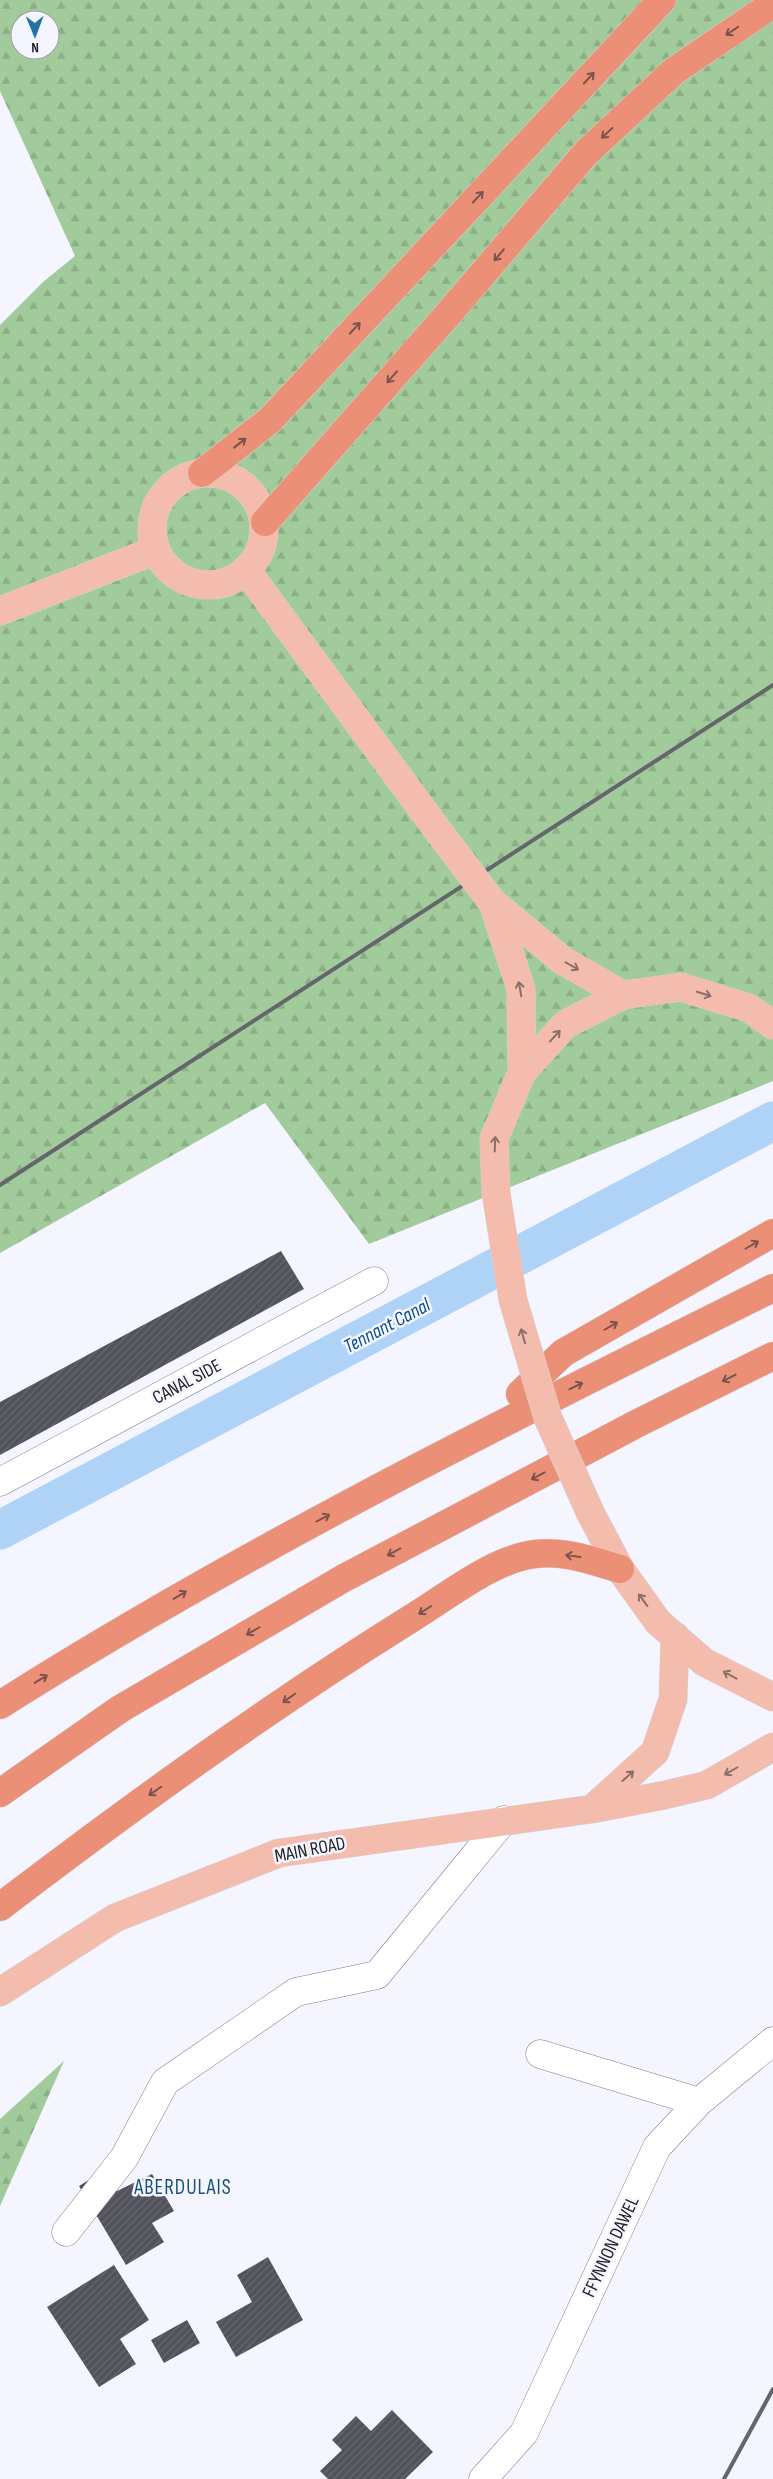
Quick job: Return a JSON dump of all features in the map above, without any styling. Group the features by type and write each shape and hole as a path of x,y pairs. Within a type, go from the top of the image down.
{"highway":[{"path":"202,472 270,420 662,0"},
{"path":"265,522 450,312 586,153 674,71 773,4"},
{"path":"479,1434 563,1353 773,1233"},
{"path":"0,1705 186,1592 479,1434 773,1288"},
{"path":"0,1793 120,1709 344,1578 640,1422 773,1356"},
{"path":"0,1907 129,1809 342,1662 501,1563 535,1554 574,1555 620,1569"}],"main road":[{"path":"202,472 236,479 260,505 265,522 264,540 258,557 246,570 231,581 214,585 196,584 179,577 166,566 156,550 152,534 153,516 160,500 170,487 185,477 202,472"},
{"path":"0,611 156,550"},
{"path":"246,570 493,903 562,960 623,995"},
{"path":"493,903 521,989 522,1072"},
{"path":"773,1025 749,1008 681,987 623,995 566,1024 522,1072 494,1138 496,1193 512,1300 548,1418 590,1512 620,1569 658,1622 704,1662 773,1697"},
{"path":"592,1809 655,1752 673,1699 675,1636"},
{"name":"MAIN ROAD","path":"0,1992 115,1918 279,1854 504,1820 592,1809 707,1785 773,1747"}],"street":[{"name":"CANAL SIDE","path":"0,1482 374,1281"},
{"path":"66,2232 124,2158 165,2082 296,1992 377,1975 504,1820"},
{"name":"FFYNNON DAWEL","path":"483,2479 524,2433 657,2147 699,2102 773,2041"},
{"path":"540,2054 699,2102"}],"green space":[{"path":"0,0 773,0 773,1081 369,1244 265,1103 0,1253 0,325 43,282 75,256 0,91"},
{"path":"64,2061 0,2206 0,2119"}],"building":[{"path":"281,1251 304,1289 0,1455 0,1402"},
{"path":"105,2170 117,2191 152,2174 174,2211 152,2223 164,2242 126,2265 79,2186"},
{"path":"268,2257 303,2320 236,2357 216,2322 252,2302 237,2275"},
{"path":"114,2265 149,2320 120,2339 136,2364 99,2387 47,2307"},
{"path":"187,2320 200,2343 164,2363 151,2340"},
{"path":"392,2410 433,2452 405,2479 328,2479 320,2471 342,2450 332,2440 356,2416 371,2431"}],"waterway":[{"name":"Tennant Canal","path":"0,1530 773,1121"}],"railway":[{"path":"0,1185 773,685"},
{"path":"724,2479 773,2389"}],"district":[{"name":"ABERDULAIS","path":"183,2187"}]}
